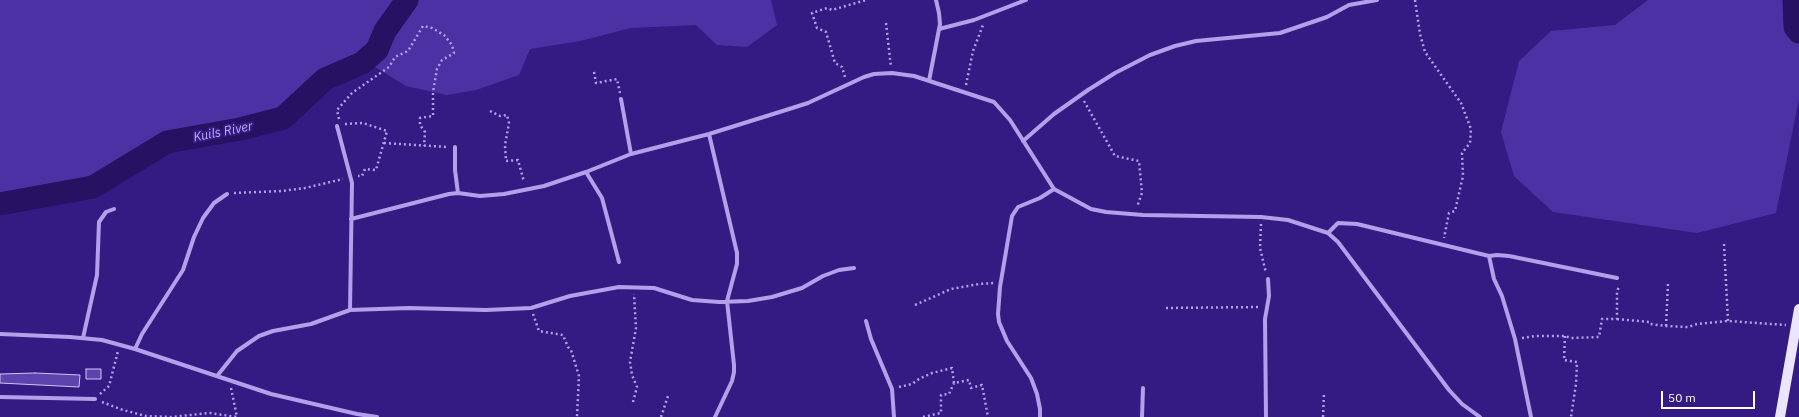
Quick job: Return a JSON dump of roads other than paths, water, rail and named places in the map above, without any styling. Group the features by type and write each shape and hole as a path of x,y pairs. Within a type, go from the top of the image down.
{"main road":[{"path":"1780,417 1799,309"}],"street":[{"path":"929,81 939,30 940,13 936,0"},
{"path":"939,30 987,15 1026,0"},
{"path":"1023,141 1054,114 1081,95 1115,73 1150,55 1175,46 1196,41 1280,33 1327,17 1349,6 1377,0"},
{"path":"351,219 422,199 458,193 480,196 544,186 586,172 631,154 710,134 808,102 848,83 874,74 892,73 929,81 964,94 994,102 1010,120 1054,189 1091,209 1134,215 1261,217 1288,220 1328,233 1338,242 1449,390 1462,404 1480,417"},
{"path":"621,99 631,154"},
{"path":"337,126 352,183 350,310"},
{"path":"710,134 737,253 737,264 727,301 734,372 732,381 715,417"},
{"path":"455,147 455,170 458,193"},
{"path":"586,172 602,198 619,262"},
{"path":"1040,417 1037,394 1031,378 1008,341 999,322 998,314 1010,224 1015,210 1040,198 1054,189"},
{"path":"135,349 142,334 184,270 194,237 203,218 214,203 227,194"},
{"path":"83,338 98,270 99,222 106,212 114,209"},
{"path":"1328,233 1338,223 1357,224 1489,256 1509,256 1617,278"},
{"path":"1489,256 1494,279 1502,296 1515,339 1531,417"},
{"path":"217,376 237,351 259,336 272,331 311,324 350,310 409,308 486,310 531,308 570,296 619,287 654,288 692,300 748,301 772,297 802,288 830,273 854,268"},
{"path":"1266,417 1265,319 1269,296 1268,279"},
{"path":"866,321 871,339 892,389 894,417"},
{"path":"0,334 83,338 120,344 271,394 356,414 376,417"},
{"path":"1142,417 1143,388"},
{"path":"0,398 95,399"}],"waterway":[{"name":"Kuils River","path":"0,204 93,187 167,142 240,129 283,118 325,79 362,63 377,50 385,31 407,0"},
{"name":"Kuils River","path":"1794,0 1795,27 1799,32"}]}
